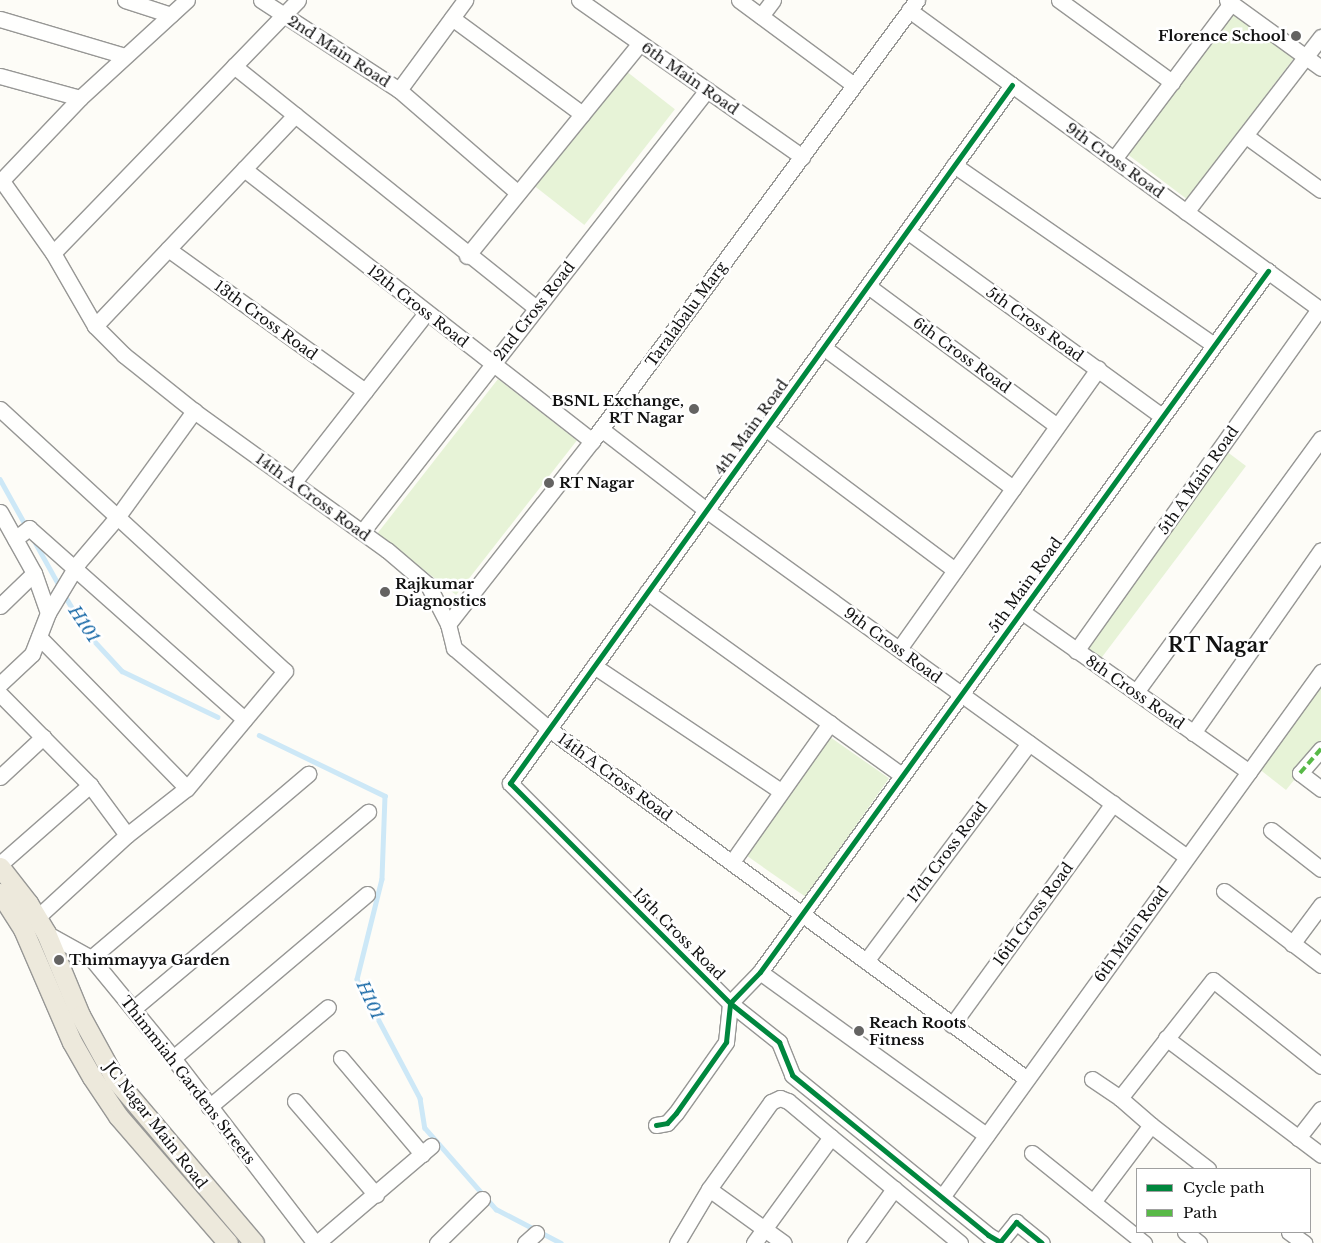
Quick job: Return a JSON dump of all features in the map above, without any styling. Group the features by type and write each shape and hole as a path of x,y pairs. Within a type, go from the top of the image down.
{"main road":[{"name":"JC Nagar Main Road","path":"0,866 35,927 115,1078 254,1243"},
{"name":"JC Nagar Main Road","path":"0,893 35,927 72,1042 92,1078 118,1116 228,1243"}],"street":[{"path":"125,0 171,15"},
{"path":"1,181 80,98 187,0"},
{"name":"2nd Main Road","path":"260,0 399,90 465,0"},
{"path":"53,253 298,0"},
{"name":"6th Main Road","path":"579,0 802,157"},
{"path":"739,0 854,86"},
{"path":"761,16 773,0"},
{"path":"1059,0 1172,82"},
{"path":"1114,159 1172,82 1229,1 1321,68"},
{"name":"9th Cross Road","path":"913,5 1012,85 1320,310"},
{"name":"Taralabalu Marg","path":"448,624 597,435 913,5"},
{"path":"452,18 582,114"},
{"path":"0,19 125,56"},
{"path":"1186,212 1321,37"},
{"path":"467,256 640,43"},
{"path":"234,66 467,256 536,308"},
{"path":"0,76 80,98"},
{"name":"4th Main Road","path":"510,783 1012,85"},
{"path":"399,90 518,193"},
{"name":"2nd Cross Road","path":"362,532 707,90"},
{"path":"95,326 295,115"},
{"path":"1246,136 1321,190"},
{"path":"954,165 1214,345"},
{"name":"12th Cross Road","path":"244,169 492,365 597,435"},
{"name":"14th A Cross Road","path":"1,181 53,253 95,326 124,355 194,411 362,532 428,585 448,624 454,648 549,729 1026,1080"},
{"name":"5th Cross Road","path":"907,231 1162,416"},
{"name":"13th Cross Road","path":"168,250 364,392"},
{"name":"5th Main Road","path":"730,1003 760,972 1268,271"},
{"name":"6th Cross Road","path":"868,286 1056,425"},
{"name":"5th A Main Road","path":"1076,650 1320,310"},
{"path":"294,482 426,312"},
{"path":"823,347 1013,488"},
{"path":"898,649 1056,425 1098,369"},
{"path":"0,409 286,671 187,788 127,835 35,927"},
{"path":"0,684 32,654 48,613 76,567 118,516 194,411"},
{"path":"765,428 955,570"},
{"name":"9th Cross Road","path":"597,435 706,510 1188,857"},
{"path":"1136,692 1321,438"},
{"path":"0,512 34,573 48,613"},
{"path":"15,539 29,528 76,567 244,719"},
{"path":"1193,733 1321,550"},
{"path":"0,606 34,573"},
{"path":"648,592 902,775"},
{"name":"8th Cross Road","path":"1021,611 1249,772"},
{"path":"39,637 187,788"},
{"path":"594,666 782,792"},
{"name":"6th Main Road","path":"926,1215 942,1197 1321,672"},
{"path":"0,694 90,784 127,835"},
{"path":"732,862 830,723"},
{"path":"0,777 43,737"},
{"name":"17th Cross Road","path":"866,961 1029,742"},
{"path":"1321,749 1300,774 1321,789"},
{"path":"91,958 308,774"},
{"name":"15th Cross Road","path":"510,783 730,1003 779,1042 792,1075 1000,1242 1016,1222 1042,1243"},
{"path":"0,866 90,784"},
{"name":"16th Cross Road","path":"952,1025 1113,803"},
{"path":"133,1009 368,812"},
{"path":"1271,830 1321,869"},
{"path":"1224,891 1321,965"},
{"path":"173,1058 367,894"},
{"path":"1292,944 1321,905"},
{"name":"Thimmiah Gardens Streets","path":"35,927 91,958 173,1058 316,1243"},
{"path":"760,972 986,1135"},
{"path":"1120,1098 1213,980 1321,1066"},
{"path":"656,1125 667,1123 676,1113 726,1042 730,1003"},
{"path":"209,1107 328,1008"},
{"path":"1166,1038 1321,1155"},
{"path":"316,1243 376,1195 426,1150 341,1058"},
{"path":"1092,1079 1120,1098 1151,1125 1207,1168"},
{"path":"677,1243 709,1188 771,1102 780,1098 788,1101 960,1243"},
{"path":"295,1101 376,1195"},
{"path":"1298,1138 1321,1108"},
{"path":"1092,1202 1151,1125"},
{"path":"754,1243 830,1137"},
{"path":"1032,1154 1144,1243"},
{"path":"709,1188 784,1243"},
{"path":"855,1243 894,1189"},
{"path":"438,1243 482,1199"},
{"path":"1186,1233 1199,1243"},
{"path":"1290,1233 1304,1243"}],"green space":[{"path":"1234,13 1294,58 1187,199 1127,154"},
{"path":"626,71 675,109 584,225 535,187"},
{"path":"498,379 577,441 456,595 377,533"},
{"path":"1226,451 1246,466 1098,663 1078,647"},
{"path":"1321,682 1321,747 1286,790 1254,765"},
{"path":"830,737 889,778 806,897 747,856"}],"waterway":[{"name":"H101","path":"0,479 26,526"},
{"name":"H101","path":"35,542 60,587"},
{"name":"H101","path":"64,594 86,632 122,671 218,717"},
{"name":"H101","path":"259,735 385,796 382,879 357,979 420,1098 425,1128 496,1209 561,1243"}],"marked path":[{"path":"1300,773 1321,749"}],"cycle path":[{"path":"1012,85 510,783 730,1003 779,1042 792,1075 988,1235 1000,1242 1016,1222 1042,1243"},
{"path":"656,1125 667,1123 676,1113 726,1042 730,1003 760,972 1268,271"}],"place":[{"name":"Florence School","path":"1296,36"},
{"name":"BSNL Exchange, RT Nagar","path":"694,409"},
{"name":"RT Nagar","path":"549,483"},
{"name":"Rajkumar Diagnostics","path":"385,592"},
{"name":"Thimmayya Garden","path":"59,960"},
{"name":"Reach Roots Fitness","path":"859,1031"}],"district":[{"name":"RT Nagar","path":"1218,645"}]}
